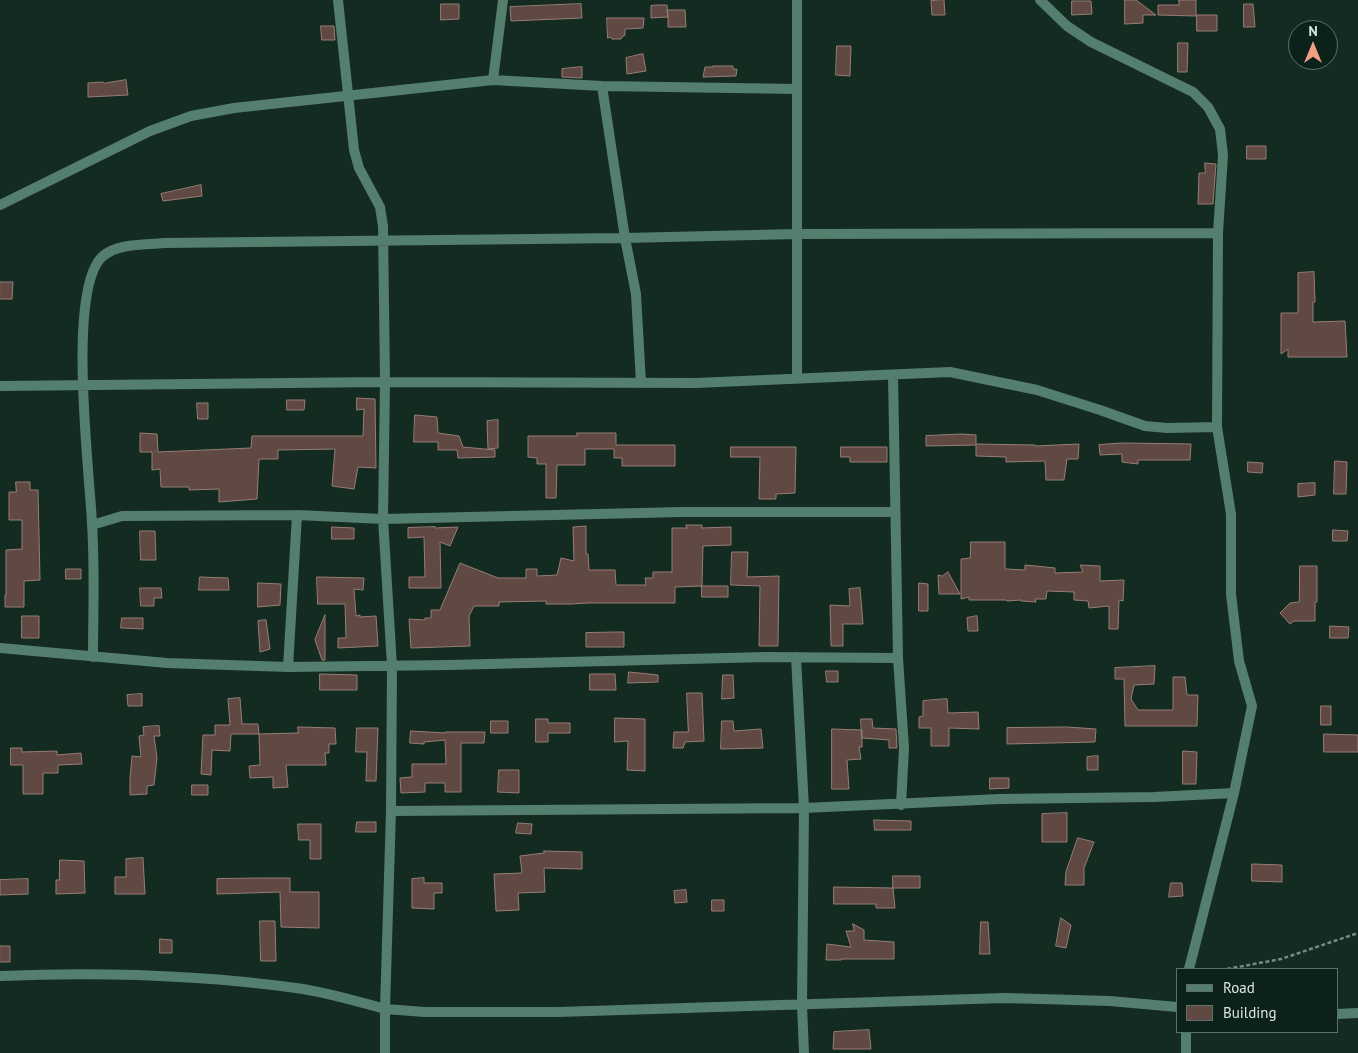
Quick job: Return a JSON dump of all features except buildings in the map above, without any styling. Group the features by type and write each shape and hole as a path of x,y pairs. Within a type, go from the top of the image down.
{"street":[{"path":"338,0 354,150 359,168 380,207 383,240 383,519 392,666 391,811 385,1053"},
{"path":"493,80 503,0"},
{"path":"797,0 797,380"},
{"path":"1040,0 1067,26 1091,42 1193,92 1208,107 1220,129 1223,155 1218,233 1216,427 1231,514 1231,594 1239,661 1252,706 1234,793 1189,968"},
{"path":"0,205 150,132 191,116 234,108 493,80 602,86 797,89"},
{"path":"602,86 625,238 636,294 641,383"},
{"path":"93,657 92,525 82,385 86,296 94,270 102,257 117,248 164,243 625,238 797,234 1218,233"},
{"path":"0,386 384,382 696,383 950,372 1037,390 1145,426 1167,428 1216,427"},
{"path":"893,375 898,658 904,748 901,805"},
{"path":"92,525 122,516 297,515 383,519 682,512 895,512"},
{"path":"288,667 297,515"},
{"path":"0,648 167,663 288,667 796,657 898,658"},
{"path":"796,657 804,808 802,1006 804,1053"},
{"path":"391,811 804,808 1000,799 1154,797 1234,793"},
{"path":"0,976 78,974 208,979 298,988 385,1009 425,1012 558,1012 802,1006 1006,998 1110,1001 1176,1007"},
{"path":"1338,1014 1358,1013"},
{"path":"1186,1033 1186,1053"}],"path":[{"path":"1232,968 1281,959 1358,933"}]}
